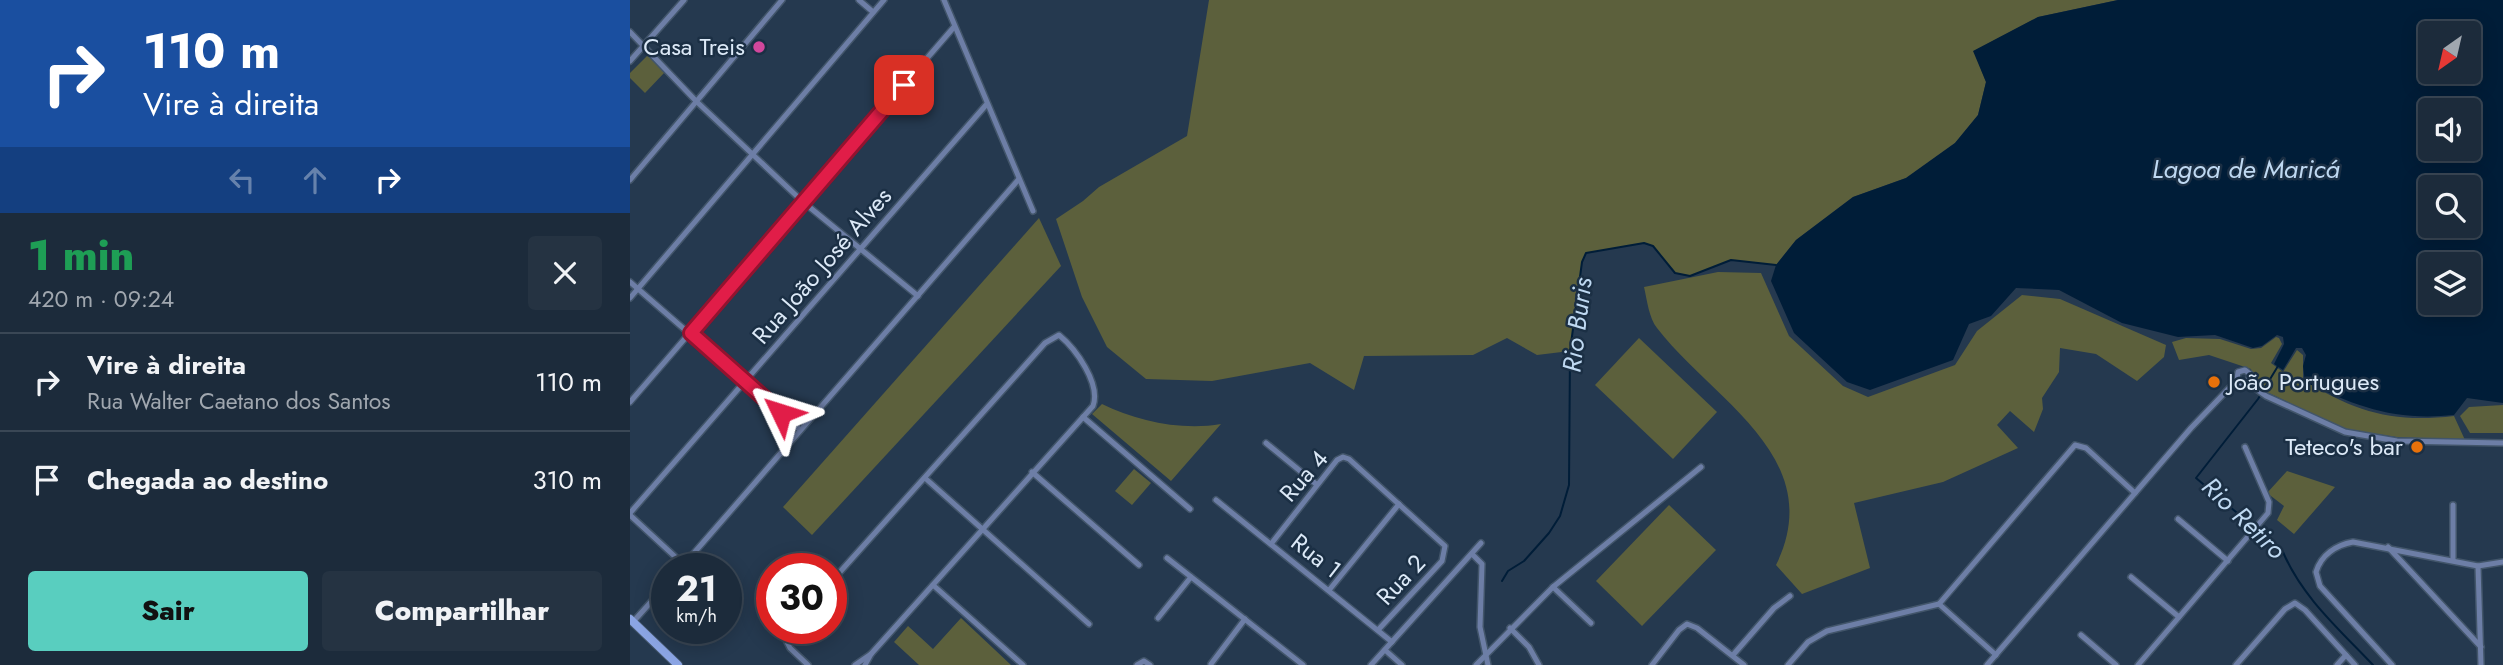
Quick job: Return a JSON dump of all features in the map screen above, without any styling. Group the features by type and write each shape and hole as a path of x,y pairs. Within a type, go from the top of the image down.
{"main road":[{"path":"631,620 678,665"}],"street":[{"path":"630,61 684,0"},
{"path":"630,180 782,0"},
{"path":"859,0 873,12"},
{"path":"630,298 884,0"},
{"path":"944,0 986,105 1033,211"},
{"path":"630,402 954,27"},
{"path":"630,32 696,101 802,201 918,296"},
{"name":"Rua João José Alves","path":"630,514 986,105"},
{"path":"693,553 1019,180"},
{"path":"630,282 799,429"},
{"path":"847,564 1052,338 1059,335 1065,340 1089,377 1096,398 1083,417 933,585 870,654 855,665"},
{"path":"1987,665 2135,493 2237,380 2240,371 2247,370 2251,377 2248,383"},
{"path":"2237,380 2242,384 2248,383"},
{"path":"2248,383 2256,391 2345,432 2408,442 2503,443"},
{"path":"1083,417 1190,509"},
{"path":"1266,443 1316,484"},
{"path":"1788,665 1808,642 1827,631 1939,604 2075,445 2086,448 2135,493"},
{"path":"2138,665 2268,513 2269,502 2245,447"},
{"name":"Rua 4","path":"1271,544 1337,460 1347,457 1399,504"},
{"path":"1476,665 1553,587 1701,467"},
{"path":"1032,472 1139,565"},
{"path":"925,478 1089,624"},
{"name":"Rua 1","path":"1216,500 1330,589 1392,642"},
{"path":"1330,589 1399,504"},
{"name":"Rua 2","path":"1378,630 1442,561 1446,552 1445,546 1399,504"},
{"path":"2453,505 2454,560"},
{"path":"630,514 668,553"},
{"path":"2178,519 2228,561"},
{"path":"2392,665 2319,586 2315,576 2319,563 2342,544 2353,542 2478,566 2503,562"},
{"path":"1371,665 1481,543"},
{"path":"2388,547 2481,647"},
{"path":"1472,554 1481,562 1483,570 1480,627 1488,665"},
{"path":"1167,558 1299,664"},
{"path":"2478,566 2481,665"},
{"path":"1158,618 1191,577"},
{"path":"2131,577 2179,617"},
{"path":"933,585 1023,665"},
{"path":"1553,587 1591,623"},
{"path":"1733,655 1774,608 1790,596"},
{"path":"631,620 651,600"},
{"path":"2236,665 2285,609 2295,603 2305,610 2355,665"},
{"path":"1939,604 1996,655"},
{"path":"1211,664 1245,619"},
{"path":"1652,665 1679,630 1687,624 1697,628 1744,665"},
{"path":"1510,628 1529,648 1539,665"},
{"path":"2081,635 2116,665"},
{"path":"788,644 808,665"},
{"path":"1385,650 1402,665"},
{"path":"865,665 870,654"},
{"path":"2337,665 2346,655"},
{"path":"1139,663 1150,665"}],"green space":[{"path":"1209,0 2118,0 2038,17 1974,51 1986,82 1978,115 1955,143 1906,178 1853,197 1796,240 1776,265 1731,260 1690,276 1675,273 1653,246 1644,243 1586,253 1582,262 1570,351 1537,355 1507,338 1473,355 1364,356 1354,390 1310,363 1212,381 1146,379 1107,347 1082,297 1056,219 1099,187 1187,136"},
{"path":"648,55 665,72 645,93 630,78 630,73"},
{"path":"1039,218 1061,266 812,535 783,507"},
{"path":"1718,272 1761,273 1789,336 1843,386 1868,397 1955,365 1977,331 2022,295 2060,299 2166,345 2164,357 2137,381 2096,354 2060,348 2059,372 2042,398 2043,409 2034,432 2010,411 1997,425 2018,448 1943,482 1854,503 1870,568 1802,594 1776,565 1788,527 1788,493 1776,462 1757,433 1657,328 1649,309 1644,287"},
{"path":"2276,337 2282,344 2271,363 2283,372 2297,350 2303,355 2303,380 2322,391 2375,413 2412,418 2454,416 2465,440 2396,437 2345,429 2256,387 2251,369 2209,355 2179,360 2172,342 2186,338 2220,339 2251,349 2261,348"},
{"path":"1639,338 1717,412 1673,459 1595,385"},
{"path":"1102,404 1144,420 1160,423 1191,426 1221,424 1171,481 1092,414"},
{"path":"2503,405 2503,433 2470,433 2460,416 2469,407"},
{"path":"1134,469 1151,483 1132,505 1115,491"},
{"path":"2287,471 2335,487 2294,534 2277,520 2284,506 2267,493"},
{"path":"1669,505 1716,550 1642,626 1596,581"},
{"path":"961,618 1011,665 919,665 894,642 908,626 933,649"}],"water":[{"name":"Lagoa de Maricá","path":"2118,0 2503,0 2503,403 2467,398 2454,415 2413,416 2377,410 2342,399 2305,382 2303,366 2306,355 2302,348 2296,348 2283,370 2274,364 2284,344 2283,337 2277,335 2262,346 2253,348 2215,335 2178,337 2122,323 2059,290 2016,288 1991,316 1969,324 1953,360 1870,390 1847,382 1794,333 1771,281 1776,265 1796,240 1853,197 1906,178 1955,143 1978,115 1986,82 1973,51 2038,17"}],"waterway":[{"name":"Rio Buris","path":"1502,581 1508,571 1524,561 1549,533 1560,516 1569,485 1570,351 1582,262 1586,253 1644,243 1653,246 1675,273 1690,276 1731,260 1776,265"},
{"name":"Rio Retiro","path":"2278,366 2258,399 2196,478 2283,552 2300,584 2311,598 2373,665"}],"place":[{"name":"Casa Treis","path":"759,47"},
{"name":"João Portugues","path":"2214,382"},
{"name":"Teteco's bar","path":"2417,447"}],"route":[{"path":"781,413 691,333 904,85"}]}
